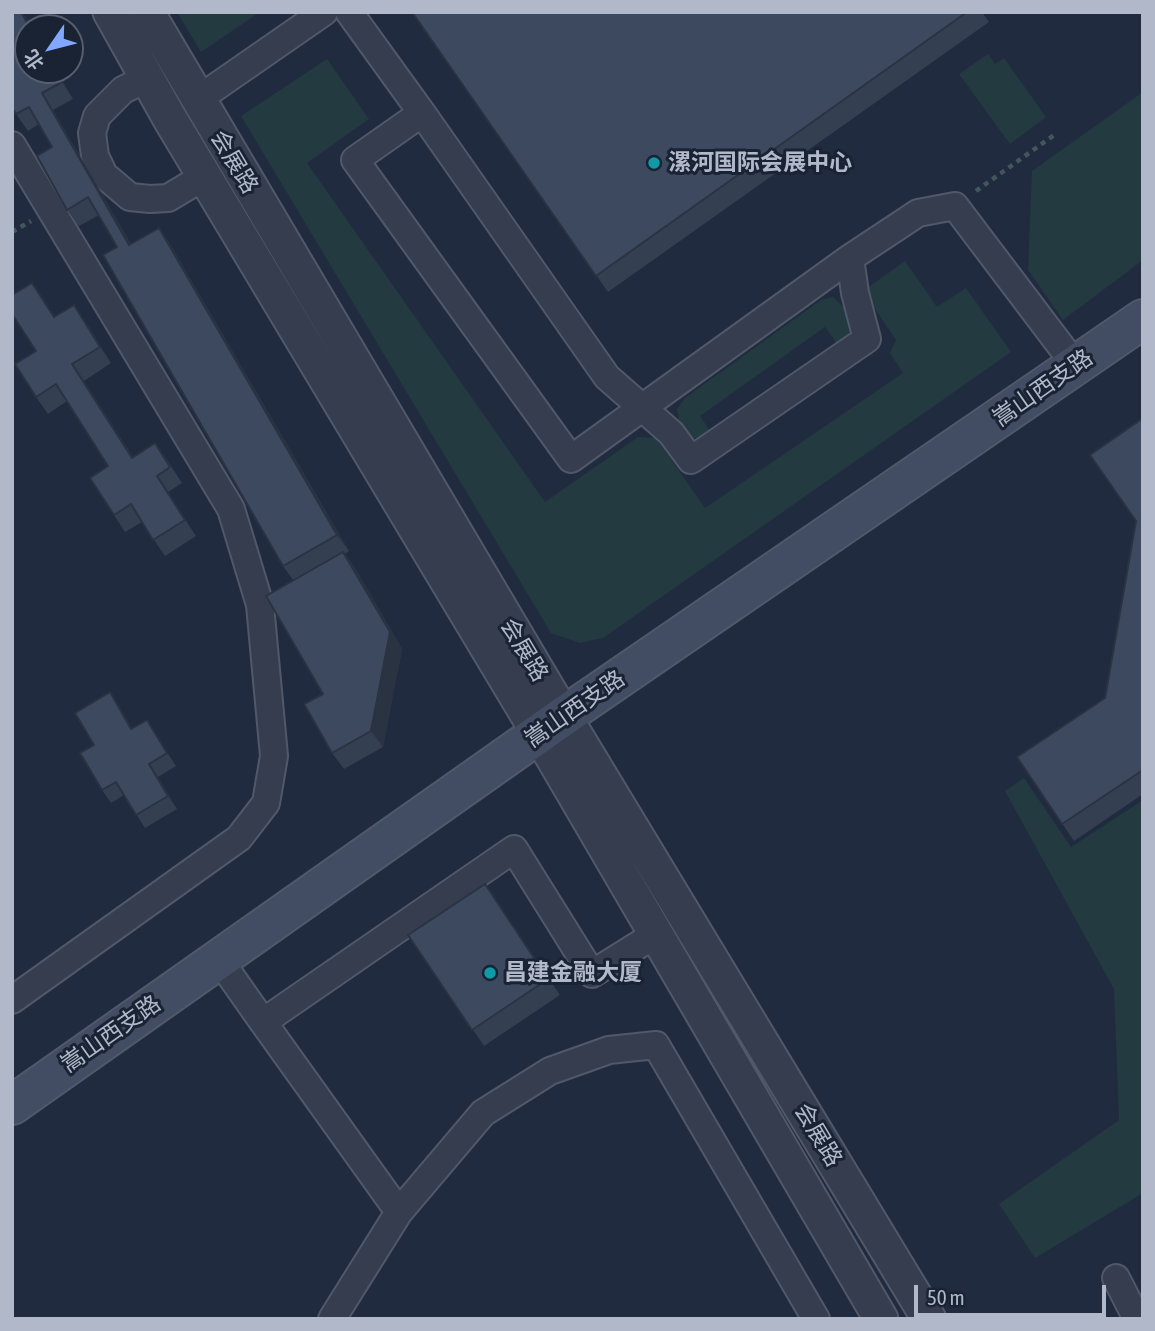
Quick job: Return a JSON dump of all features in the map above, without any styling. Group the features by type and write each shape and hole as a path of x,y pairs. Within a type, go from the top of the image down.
{"main road":[{"name":"嵩山西支路","path":"12,1105 551,725 1143,319"}],"street":[{"name":"会展路","path":"110,12 205,176 929,1319"},
{"name":"会展路","path":"147,12 551,725 656,934 881,1319"},
{"path":"170,119 324,12"},
{"path":"349,12 607,377 671,433 691,460 867,339 855,293 850,258"},
{"path":"50,210 87,186 95,156 92,133 97,116 123,90 147,78"},
{"path":"422,113 355,160 571,459 850,258 918,213 955,206 1076,366"},
{"path":"12,145 231,509 260,605 274,756 266,803 239,838 12,1000"},
{"path":"87,186 130,197 168,198 205,176"},
{"path":"263,1023 514,849 592,974 656,934"},
{"path":"218,958 399,1212"},
{"path":"332,1319 399,1212 483,1113 550,1071 609,1050 656,1045 816,1319"},
{"path":"1116,1278 1137,1319"}],"path":[{"path":"955,206 1057,133"}],"green space":[{"path":"177,12 260,12 201,52"},
{"path":"988,54 995,64 1004,58 1046,117 1010,144 959,74"},
{"path":"327,59 369,119 307,163 545,502 638,437 656,438 705,508 903,373 890,353 896,340 863,291 905,261 937,307 966,288 1011,352 603,638 580,643 551,633 241,116"},
{"path":"1143,92 1143,260 1063,320 1028,270 1032,171"},
{"path":"833,297 849,312 850,332 839,346 825,327 700,416 714,437 693,438 680,424 677,409 685,398 821,300"},
{"path":"1024,778 1071,847 1143,800 1143,1193 1035,1258 999,1204 1119,1120 1114,989 1005,791"}],"building":[{"path":"12,12 21,12 22,14 14,14 14,84 58,84 42,93 129,245 159,228 337,535 283,566 103,255 117,247 88,197 67,210 37,156 52,147 29,107 16,114 12,108"},
{"name":"漯河国际会展中心","path":"412,12 967,12 596,276"},
{"path":"32,283 54,317 74,305 100,347 72,364 132,458 155,443 170,467 157,476 185,520 153,540 131,504 114,515 90,478 108,466 56,384 36,397 15,364 36,351 12,314 12,295"},
{"path":"1143,418 1143,770 1062,824 1017,757 1105,698 1136,521 1090,455"},
{"path":"343,552 390,632 371,731 332,753 304,704 323,694 266,596"},
{"path":"110,692 131,729 147,720 167,753 149,764 168,796 136,815 116,782 102,790 80,753 94,745 75,713"},
{"name":"昌建金融大厦","path":"485,884 548,979 472,1030 408,935"}],"place":[{"name":"漯河国际会展中心","path":"654,163"},
{"name":"昌建金融大厦","path":"490,973"}]}
